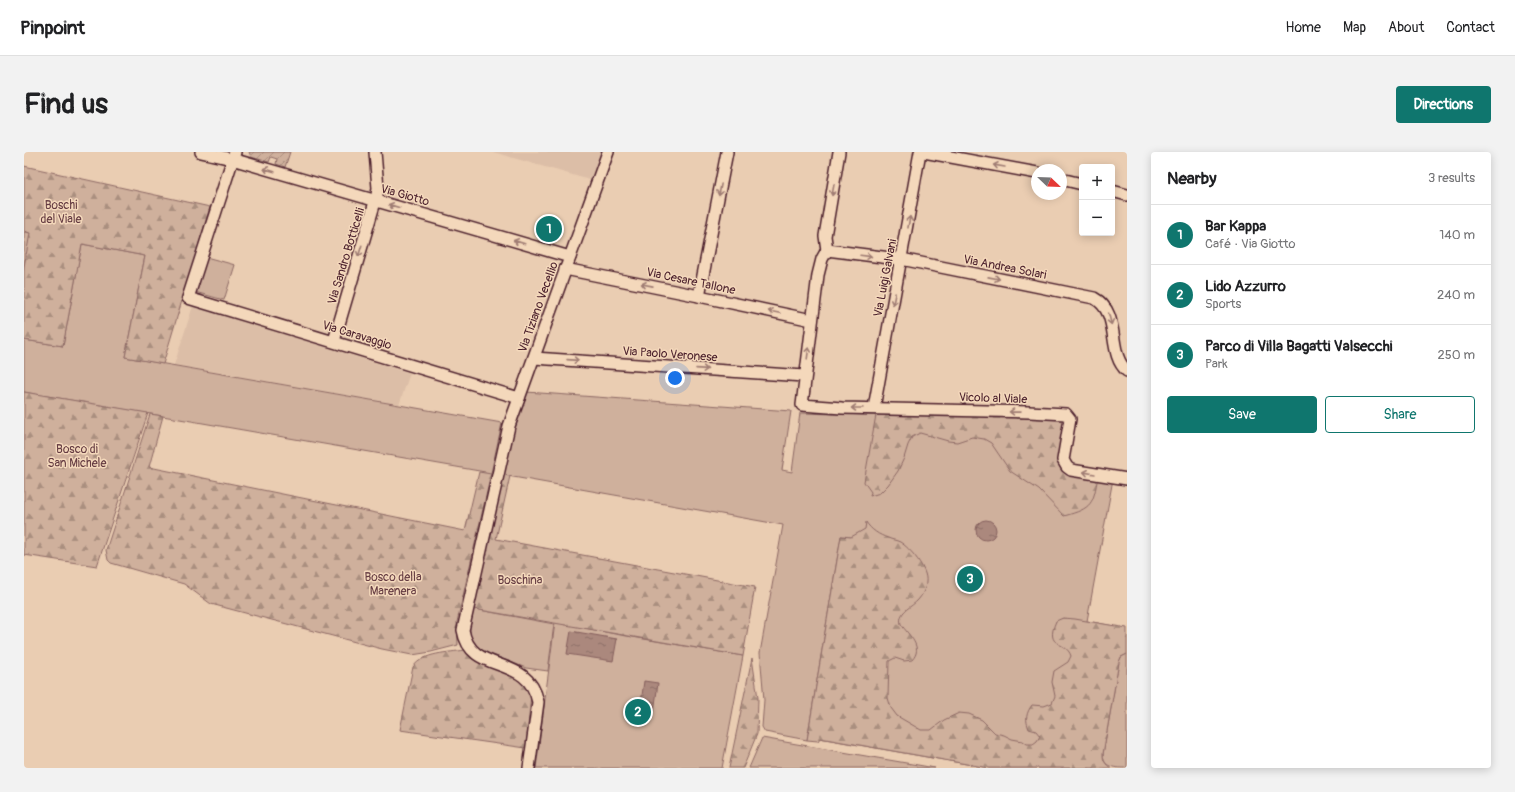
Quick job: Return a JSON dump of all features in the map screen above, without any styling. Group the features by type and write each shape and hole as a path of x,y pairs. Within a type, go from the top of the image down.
{"street":[{"name":"Via Giotto","path":"201,152 233,156 376,201 570,257"},
{"name":"Via Sandro Botticelli","path":"334,341 376,201 378,188 375,152"},
{"name":"Via Tiziano Vecellio","path":"529,768 538,702 536,693 523,675 484,658 472,651 466,642 463,630 509,426 608,152"},
{"path":"699,296 727,152"},
{"path":"804,376 822,259 827,250 825,236 839,152"},
{"name":"Via Luigi Galvani","path":"874,408 920,152"},
{"path":"924,152 1031,172"},
{"name":"Via Caravaggio","path":"233,156 188,298 519,398"},
{"path":"1067,180 1079,183"},
{"path":"1115,192 1127,195"},
{"name":"Via Andrea Solari","path":"827,250 901,260 1094,298 1100,301 1107,309 1120,362 1127,371"},
{"name":"Via Cesare Tallone","path":"565,269 812,320"},
{"name":"Via Paolo Veronese","path":"534,358 804,376"},
{"name":"Vicolo al Viale","path":"804,376 802,405 1066,414 1070,419 1062,460 1067,468 1127,480"}],"shaded area":[{"path":"493,152 601,152 590,180"},
{"path":"193,306 410,373 399,405 174,365"}],"green space":[{"path":"249,152 290,152 285,167 276,164 277,159 271,157 269,162 251,157"},
{"name":"Boschi del Viale","path":"24,166 210,207 163,364 125,357 145,256 82,244 63,346 24,340 24,267 30,233 24,231"},
{"path":"24,232 31,233 24,270"},
{"path":"82,244 145,256 125,357 502,423 491,473 24,392 24,340 63,346"},
{"path":"206,257 235,265 224,300 195,292"},
{"name":"Bosco di San Michele","path":"24,392 148,413 97,566 24,555"},
{"path":"526,392 791,411 782,470 792,472 800,413 870,415 1063,416 1061,464 1113,479 1087,621 1114,626 1090,768 989,768 819,738 851,537 841,536 807,740 765,732 762,727 764,700 760,653 783,525 502,475 514,425"},
{"name":"Bosco della Marenera","path":"150,414 163,416 149,467 465,531 479,472 491,474 457,622 458,645 412,655 382,649 211,604 184,584 111,563 108,560 106,550"},
{"path":"876,415 1063,416 1066,420 1060,459 1098,476 1093,499 1090,504 1081,510 1064,516 1039,490 1010,471 991,443 984,439 972,437 957,442 948,441 920,433 912,437 898,471 888,485 880,493 870,496 871,492 864,482"},
{"name":"Boschina","path":"502,475 510,476 496,539 755,587 743,656 474,609"},
{"path":"866,522 878,534 900,542 909,549 918,559 926,577 925,587 922,594 917,601 901,616 901,624 916,646 915,655 912,660 904,661 895,658 889,661 888,698 891,708 897,716 921,730 931,730 944,720 959,713 969,714 982,720 995,733 1023,741 1027,744 1033,744 1040,736 1036,731 1029,729 1027,723 1028,711 1032,705 1044,706 1052,703 1055,696 1052,682 1054,671 1068,662 1071,656 1065,648 1054,640 1053,630 1056,621 1063,618 1075,619 1127,628 1127,654 1121,657 1119,662 1103,754 1103,759 1111,768 989,768 820,738 818,741 807,740 841,536 851,537 865,529"},
{"path":"474,609 554,624 548,671 526,668 478,649 470,635 470,625"},
{"path":"555,622 743,656 722,768 536,768"},
{"path":"465,650 481,663 520,678 531,694 526,748 400,730 413,667 423,658 437,654"},
{"path":"1127,654 1127,768 1118,768 1107,765 1103,754 1119,662 1121,657"},
{"path":"752,658 758,698 757,734 743,768 729,768"},
{"path":"762,738 935,768 749,768"}],"water":[{"path":"986,520 993,523 996,530 993,537 986,540 979,537 976,530 979,523"},
{"path":"571,631 617,639 613,661 567,654"},
{"path":"644,681 658,683 654,712 640,710"}],"place":[{"name":"Bar Kappa","path":"549,229"},
{"name":"Parco di Villa Bagatti Valsecchi","path":"970,579"},
{"name":"Lido Azzurro","path":"638,712"}]}
